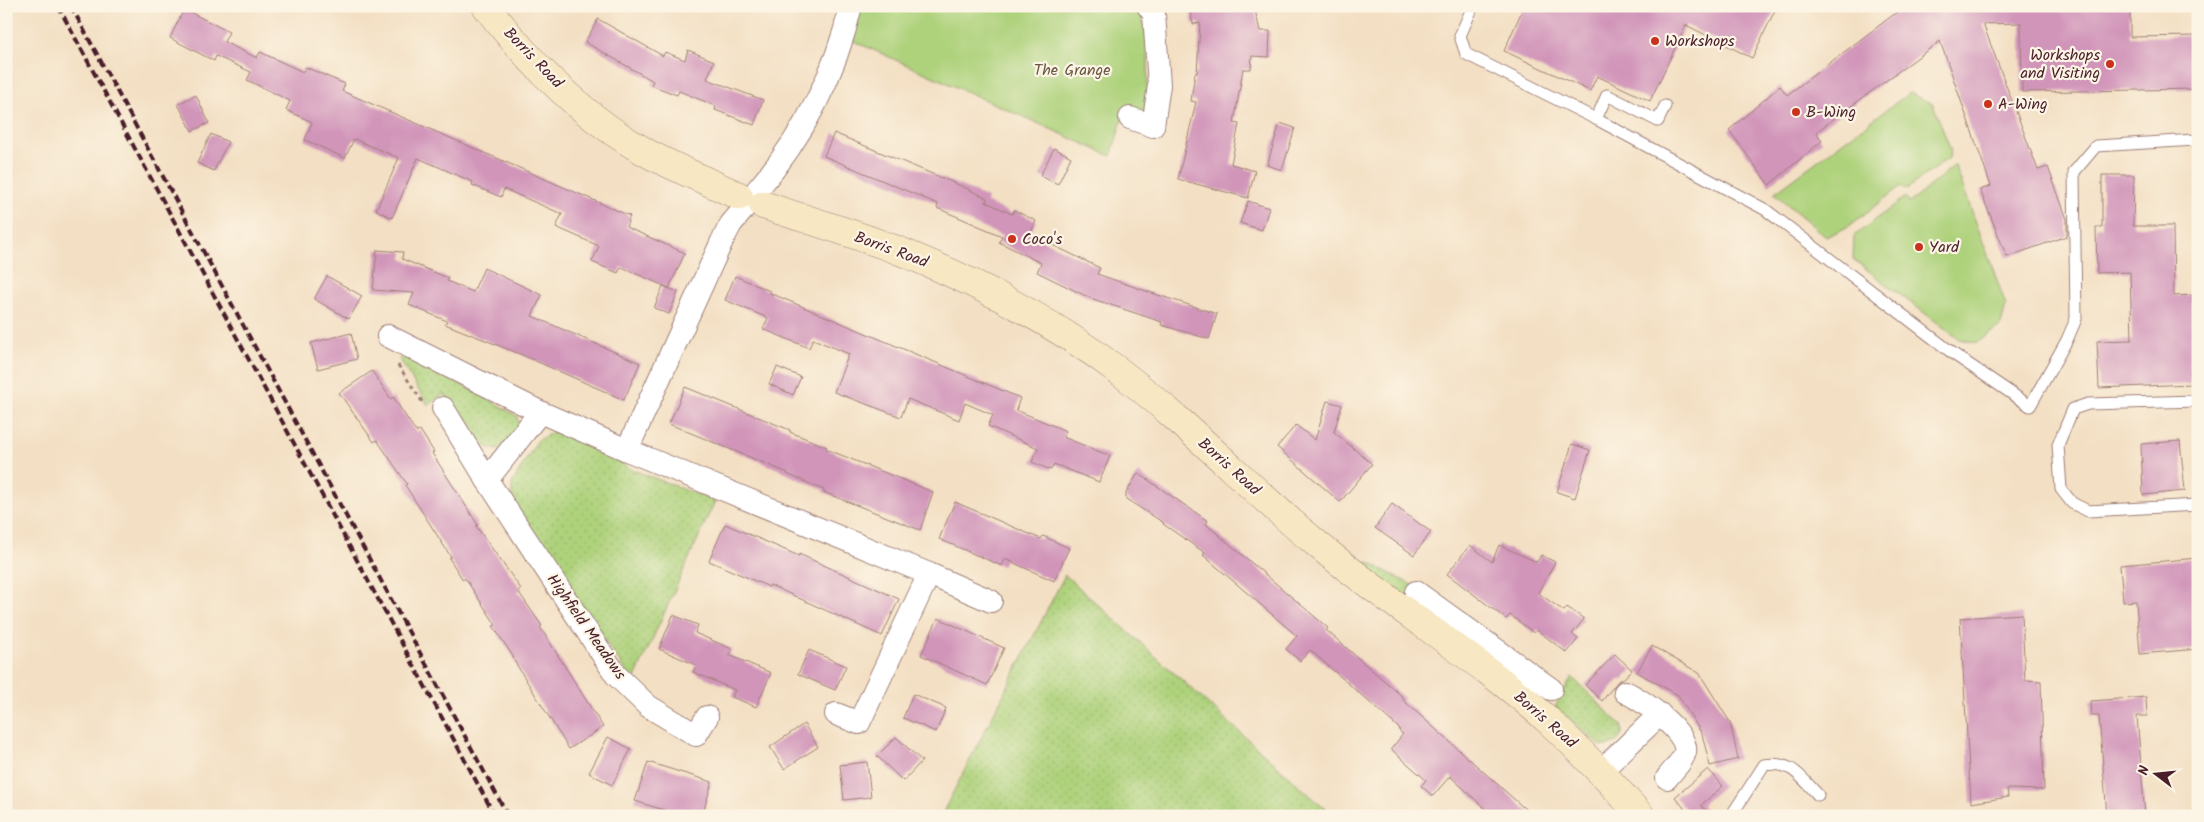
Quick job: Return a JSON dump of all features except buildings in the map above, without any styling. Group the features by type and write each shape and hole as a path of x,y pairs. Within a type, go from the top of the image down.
{"street":[{"name":"Borris Road","path":"486,6 510,38 549,77 602,124 649,154 750,200 905,254 955,275 1000,296 1080,344 1121,373 1158,403 1317,544 1479,651 1601,771 1641,816"},
{"path":"627,450 731,224 789,148 820,97 843,42 851,6"},
{"path":"1130,118 1153,126 1159,85 1154,14 1148,6"},
{"path":"388,336 540,412 991,601"},
{"name":"Highfield Meadows","path":"443,408 487,480 616,675 648,706 696,734 707,717"},
{"path":"487,480 540,412"},
{"path":"836,714 859,723 929,574"},
{"path":"1416,592 1479,651 1551,689"},
{"path":"1625,692 1660,714 1684,744 1685,751 1681,760 1667,778"},
{"path":"1601,771 1660,714"}],"lane":[{"path":"1473,6 1460,36 1466,54 1596,119 1766,210 1955,355 2030,406 2067,340 2076,319 2074,172 2096,146 2155,144 2196,140 2198,138"},
{"path":"1596,119 1607,95 1658,121 1665,106"},
{"path":"2198,401 2088,404 2073,410 2058,445 2060,489 2072,503 2088,511 2198,505"},
{"path":"1731,816 1764,765 1777,763 1793,769 1818,795"}],"path":[{"path":"388,336 396,362 428,411 443,408"}],"green space":[{"name":"The Grange","path":"861,6 1136,6 1145,28 1147,43 1148,74 1145,113 1125,110 1111,156 851,40"},
{"path":"1909,93 1933,104 1951,151 1949,158 1905,190 1901,186 1849,226 1826,237 1774,193"},
{"name":"Yard","path":"1955,165 2006,305 2001,325 1977,343 1959,339 1853,259 1854,236 1905,197 1909,203"},
{"path":"403,356 480,394 517,416 519,426 501,450 482,444 474,438 445,394 428,405 399,359"},
{"path":"557,430 585,443 633,470 715,501 633,682 512,503 512,483 538,440"},
{"path":"1368,562 1414,586 1408,598 1361,564"},
{"path":"1065,575 1333,816 941,816"},
{"path":"1572,677 1621,725 1622,734 1618,741 1610,745 1601,746 1555,707"}],"railway":[{"path":"58,6 495,816"},
{"path":"71,6 508,816"}],"place":[{"name":"Workshops","path":"1655,41"},
{"name":"Workshops and Visiting","path":"2110,64"},
{"name":"A-Wing","path":"1988,104"},
{"name":"B-Wing","path":"1796,112"},
{"name":"Coco's","path":"1012,239"},
{"name":"Yard","path":"1919,247"}]}
